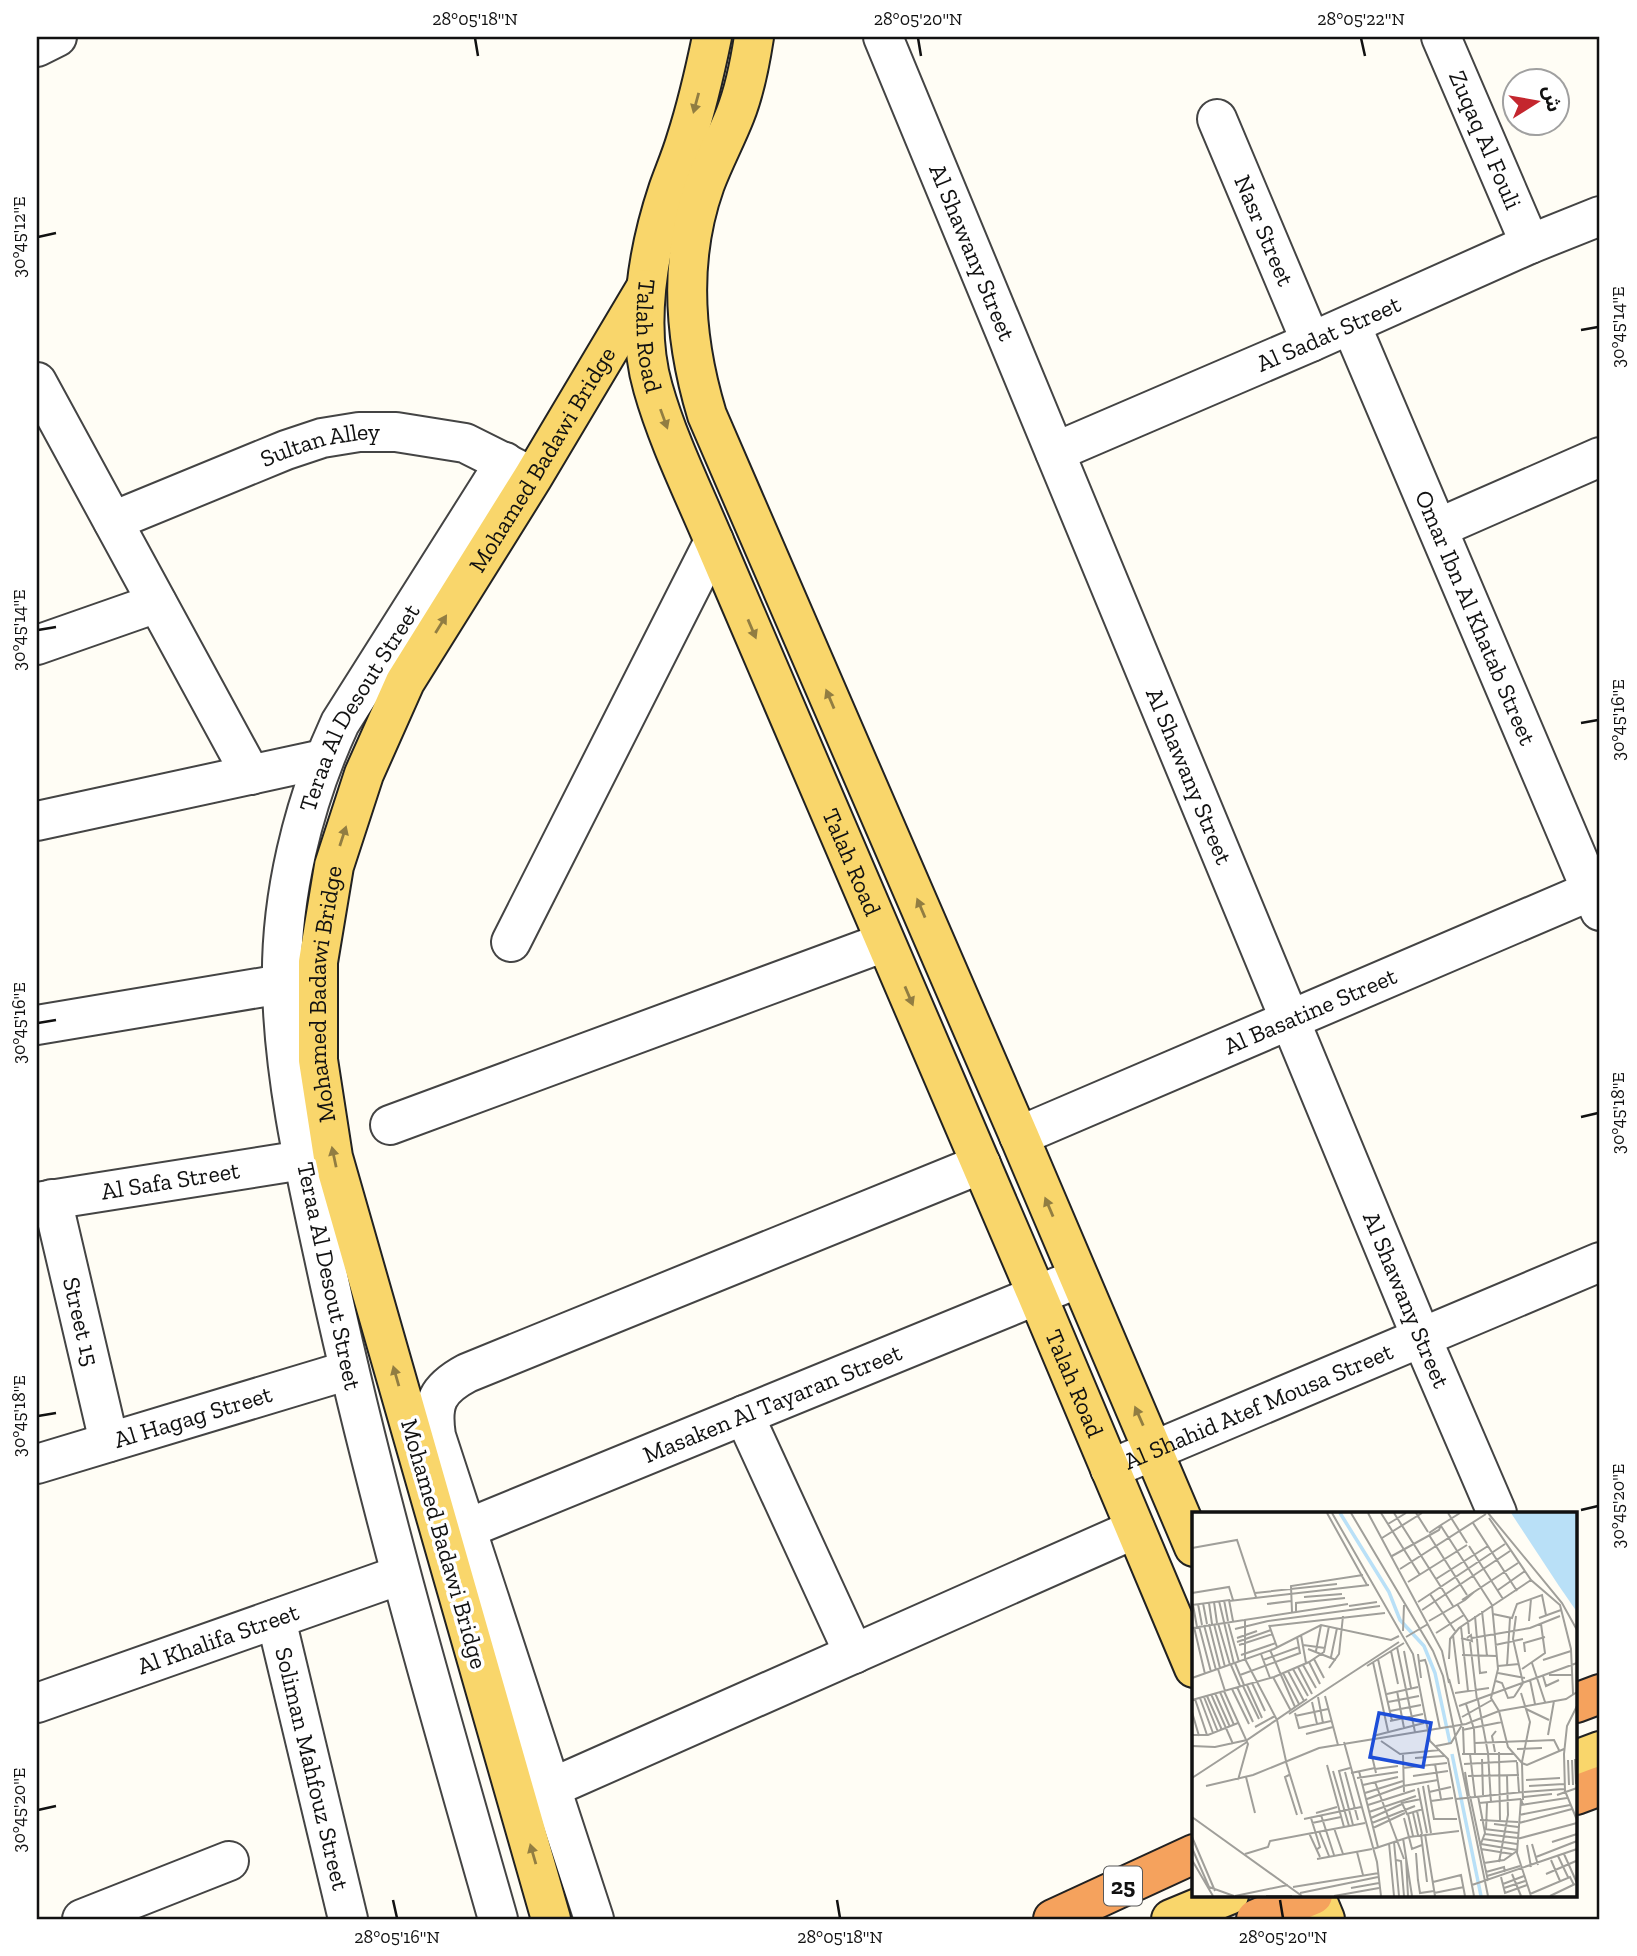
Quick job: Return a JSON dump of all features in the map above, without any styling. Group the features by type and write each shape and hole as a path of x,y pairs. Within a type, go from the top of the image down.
{"highway":[{"path":"1578,1795 1600,1786"},
{"name":"25","path":"1053,1919 1192,1855"},
{"path":"1256,1919 1312,1896"}],"main road":[{"name":"Talah Road","path":"712,37 686,141 660,217 646,287 645,340 652,387 714,541 1037,1294 1192,1663"},
{"name":"Talah Road","path":"754,37 740,101 705,185 688,261 687,300 696,378 707,415 1192,1542"},
{"name":"Mohamed Badawi Bridge","path":"551,1919 333,1157 318,1060 318,962 334,866 364,774 405,682 519,470 646,287"},
{"path":"645,340 690,337"},
{"path":"1578,1759 1600,1751"},
{"path":"1171,1919 1227,1896"},
{"path":"1314,1896 1325,1919"}],"street":[{"path":"37,47 57,37"},
{"name":"Al Shawany Street","path":"883,37 1422,1339 1497,1512"},
{"name":"Zuqaq Al Fouli","path":"1441,37 1530,244"},
{"name":"Nasr Street","path":"1217,119 1311,342"},
{"name":"Al Sadat Street","path":"1055,452 1351,325 1530,244 1600,216"},
{"name":"Omar Ibn Al Khatab Street","path":"1351,325 1597,896"},
{"path":"37,382 251,775"},
{"name":"Sultan Alley","path":"113,521 286,450 359,432 396,432 465,443 519,470"},
{"path":"1438,528 1600,457"},
{"name":"Teraa Al Desout Street","path":"498,1919 400,1575 349,1370 303,1160 285,1049 282,984 286,909 300,835 323,760 340,723 519,470"},
{"path":"510,943 714,541"},
{"path":"37,645 157,603"},
{"path":"37,821 323,760"},
{"name":"Al Basatine Street","path":"1019,1136 1290,1020 1597,896"},
{"path":"390,1125 886,942"},
{"path":"37,1025 282,984"},
{"name":"Al Safa Street","path":"44,1201 303,1160"},
{"path":"594,1919 436,1436 433,1416 438,1397 450,1382 467,1373 981,1164"},
{"name":"Street 15","path":"44,1201 109,1442"},
{"name":"Al Shahid Atef Mousa Street","path":"1110,1469 1600,1262"},
{"name":"Masaken Al Tayaran Street","path":"466,1529 1079,1278"},
{"name":"Al Hagag Street","path":"37,1464 349,1370"},
{"path":"744,1415 854,1654"},
{"path":"551,1788 1135,1529"},
{"name":"Al Khalifa Street","path":"37,1703 400,1575"},
{"name":"Soliman Mahfouz Street","path":"276,1619 348,1919"},
{"path":"82,1919 229,1861"}]}
